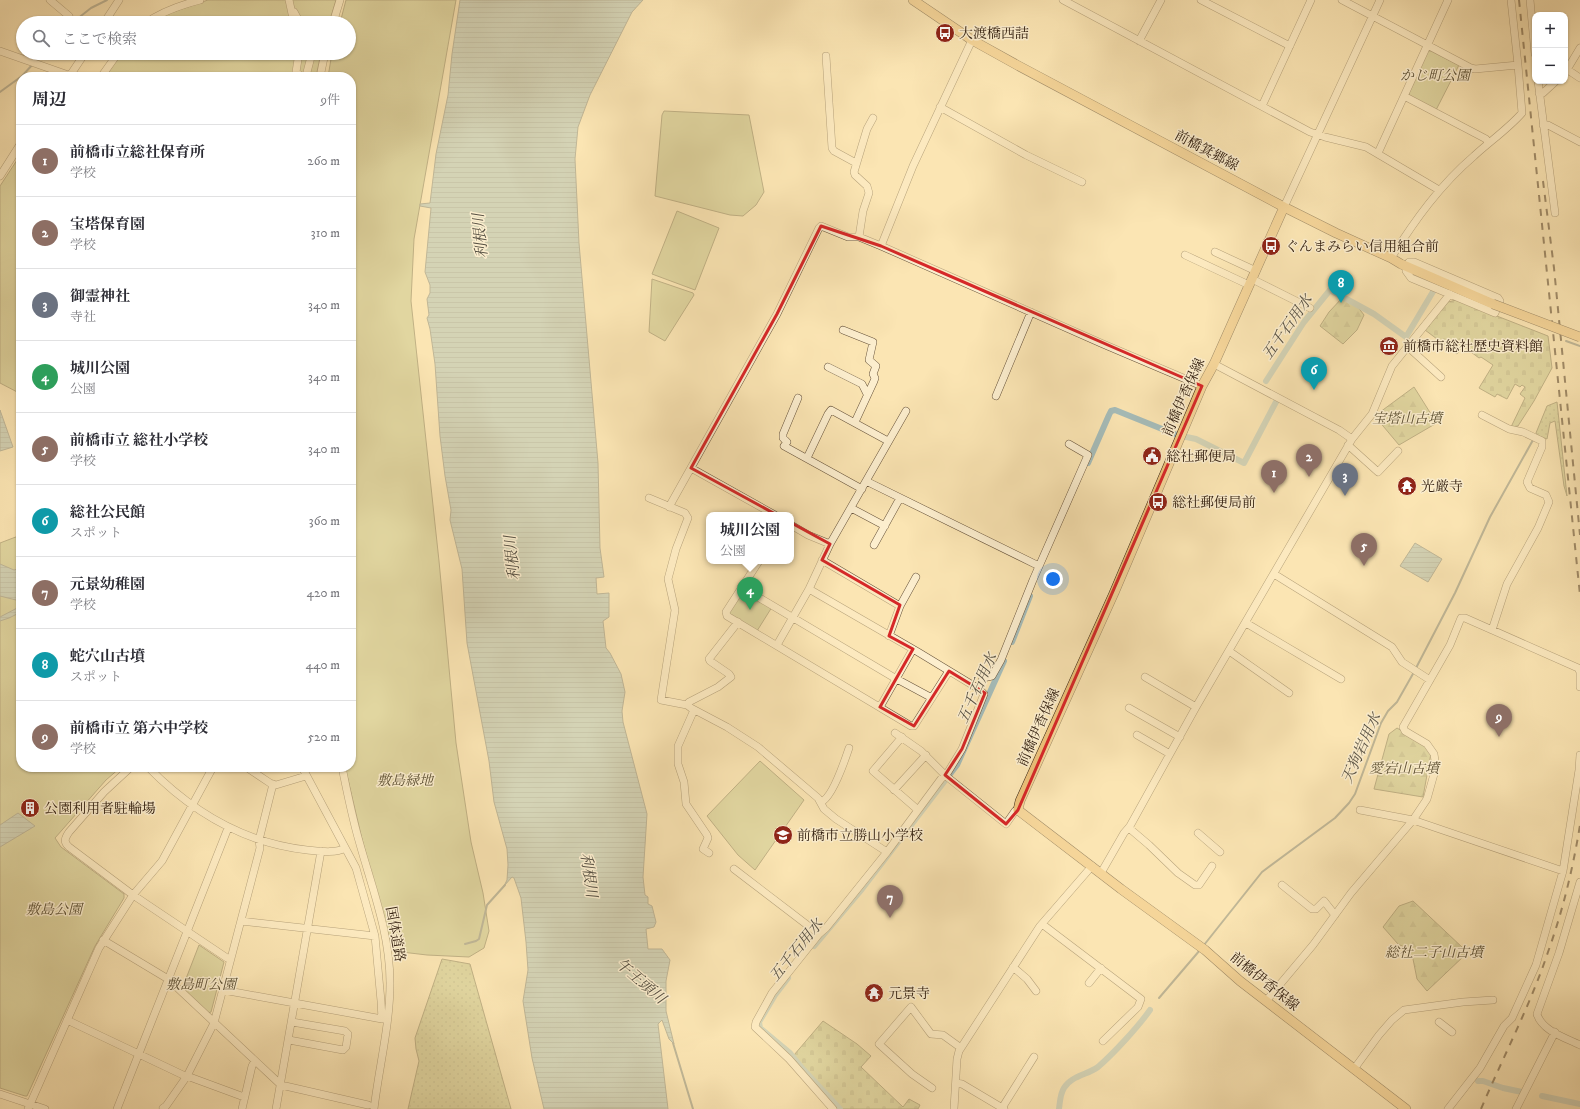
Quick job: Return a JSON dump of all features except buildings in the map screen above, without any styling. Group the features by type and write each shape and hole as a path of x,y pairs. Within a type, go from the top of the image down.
{"main road":[{"name":"前橋箕郷線","path":"914,1 972,40 1284,208 1406,266 1493,304 1580,337"},
{"name":"前橋伊香保線","path":"1284,208 1214,364 1202,386 1114,593 1020,801 1018,810 1205,950 1266,1001 1406,1109"}],"street":[{"path":"50,0 69,16"},
{"path":"109,16 119,0"},
{"path":"156,16 179,6 200,0"},
{"path":"289,0 292,16"},
{"path":"336,16 340,0"},
{"path":"1063,0 1310,132 1360,145 1378,153 1439,190"},
{"path":"1139,41 1161,0"},
{"path":"1202,0 1290,46"},
{"path":"1262,106 1311,0"},
{"path":"1342,0 1475,69 1518,64"},
{"path":"1284,208 1380,0"},
{"path":"1378,153 1448,0"},
{"path":"1391,258 1439,190 1522,113 1511,0"},
{"path":"1530,0 1534,48"},
{"path":"291,9 296,16"},
{"path":"881,246 911,170 972,40"},
{"path":"1568,69 1580,48"},
{"path":"0,51 16,57"},
{"path":"826,56 832,148 834,151 856,163"},
{"path":"26,60 60,72"},
{"path":"73,72 81,60"},
{"path":"105,72 113,60"},
{"path":"296,72 299,60"},
{"path":"308,72 311,60"},
{"path":"321,72 324,60"},
{"path":"1568,73 1580,78"},
{"path":"1538,84 1555,213"},
{"path":"1539,93 1543,92 1552,84"},
{"path":"1404,96 1486,139 1488,143"},
{"path":"940,107 1026,155 1082,182"},
{"path":"860,238 864,211 869,193 867,186 855,175 854,172 867,129 873,118"},
{"path":"1543,125 1548,125 1580,142"},
{"path":"0,176 16,152"},
{"path":"669,507 777,314 819,228 823,226 848,237 860,238 881,246 1202,386"},
{"path":"1215,252 1252,278 1310,308"},
{"path":"1185,255 1252,278"},
{"path":"1412,262 1424,266 1498,298 1500,301 1495,313 1408,275 1406,266 1412,262"},
{"path":"1101,873 1124,833 1129,828 1196,707 1350,442 1371,416 1391,368 1450,294"},
{"path":"996,396 1031,312"},
{"path":"843,330 873,342 869,360 876,366 873,374 875,378 855,422"},
{"path":"1408,347 1441,377"},
{"path":"1214,364 1339,430 1378,472 1398,451"},
{"path":"828,367 862,384 867,394"},
{"path":"798,398 783,434 783,438 787,442 784,446 862,489"},
{"path":"807,458 829,412 833,411 888,441"},
{"path":"777,645 809,589 830,544 906,411"},
{"path":"1482,415 1509,429 1523,432 1542,442 1542,447 1527,482 1530,488 1546,495 1549,502 1538,528 1508,584 1492,630"},
{"path":"979,689 983,678 992,676 1001,660 1039,566 1088,455 1069,444"},
{"path":"691,468 770,512"},
{"path":"866,481 1039,566"},
{"path":"649,498 685,513 688,518 676,549 668,579 675,610 660,698 662,701 687,705 758,746 821,802 824,809 836,819 886,852"},
{"path":"874,545 900,498"},
{"path":"851,508 885,526"},
{"path":"794,527 808,535 830,544"},
{"path":"822,560 900,606"},
{"path":"757,564 726,612 727,616 911,726 914,726 949,671"},
{"path":"1274,574 1392,647 1405,665 1430,680"},
{"path":"889,636 900,606 916,577"},
{"path":"742,587 896,679 932,698"},
{"path":"809,589 979,689 983,692 984,696 969,734 957,759 948,772 826,928 819,934 772,993 756,1022 755,1027 789,1059 833,1109"},
{"path":"1266,1001 1302,959 1351,893 1413,820 1428,795 1436,762 1434,754 1430,747 1405,731 1403,727 1450,645 1461,618 1465,618 1578,668 1580,672 1580,687"},
{"path":"687,705 688,702 718,687 731,677 709,659 738,622"},
{"path":"1246,623 1341,679"},
{"path":"880,707 913,649"},
{"path":"1229,652 1289,693"},
{"path":"1145,677 1196,707"},
{"path":"1129,708 1180,736"},
{"path":"694,710 678,746 678,764 684,782 686,804 707,835 708,838 703,849 709,853"},
{"path":"895,733 926,755 945,775 1006,824 1015,811 1018,810"},
{"path":"1137,734 1170,754"},
{"path":"902,737 873,771 918,810"},
{"path":"821,802 825,800 839,775 848,748"},
{"path":"894,790 926,755"},
{"path":"1448,1109 1480,1068 1504,1026 1512,1018 1540,954 1563,871 1580,770 1580,755"},
{"path":"126,772 104,792 69,832 65,842 69,847 133,895 227,958"},
{"path":"153,772 192,806 228,828 259,840 287,847 321,851 338,851 345,848"},
{"path":"29,1106 103,940 133,895 162,860 210,772"},
{"path":"254,772 273,784 306,776"},
{"path":"223,990 382,1019 375,936 356,868 304,772"},
{"name":"国体道路","path":"343,772 359,841 378,903 385,934 390,981 389,1013 371,1107"},
{"path":"213,1021 227,958 273,784"},
{"path":"1360,810 1413,820 1563,871"},
{"path":"117,1109 228,828"},
{"path":"1129,828 1178,873 1195,885 1199,885 1212,866"},
{"path":"1198,833 1220,852"},
{"path":"163,1109 185,1076 213,1021 223,990 260,848 259,840"},
{"path":"276,1109 321,851"},
{"path":"954,1109 958,1055 961,1048 1013,966 1042,924 1092,866"},
{"path":"734,869 819,934"},
{"path":"1580,882 1559,953 1537,1012 1541,1022 1555,1032 1580,1045"},
{"path":"1282,885 1312,909 1316,909 1324,901 1335,915"},
{"path":"241,921 308,930 375,936"},
{"path":"1042,924 1142,1000 1138,1007 1103,1041"},
{"path":"103,940 168,979 281,1085 371,1107"},
{"path":"1013,966 1027,979 1036,991"},
{"path":"1089,983 1101,968"},
{"path":"1354,1069 1379,1035 1392,1020 1404,1010 1463,1002 1493,1000"},
{"path":"932,1088 912,1074 879,1044 911,1007 931,1034 943,1035 961,1048"},
{"path":"67,1020 185,1076 244,1097"},
{"path":"289,1040 343,1050 346,1047 348,1034 345,1031 292,1022"},
{"path":"1439,1022 1452,1032"},
{"path":"1516,1109 1555,1032"},
{"path":"956,1083 962,1084 1003,1108 1034,1057"},
{"path":"242,1109 252,1066 255,1061"},
{"path":"0,1094 29,1106 45,1109"}],"highlighted area":[{"path":"821,226 881,246 1202,386 1018,810 1006,824 945,775 962,749 985,693 949,671 914,726 880,707 913,649 889,636 900,605 822,560 830,544 691,468 777,314"}],"green space":[{"path":"208,0 336,0 331,16 164,16"},
{"name":"敷島緑地","path":"346,0 456,0 414,239 411,301 439,561 456,743 471,842 483,893 489,931 484,948 469,957 427,955 393,951 363,843 346,772 356,772 356,72 329,72 331,60 356,60 356,16 342,16"},
{"name":"かじ町公園","path":"1428,51 1431,51 1459,65 1436,110 1409,95"},
{"path":"116,60 320,60 317,72 108,72"},
{"path":"664,111 749,115 764,192 756,205 743,216 730,215 655,196 662,115"},
{"path":"16,162 16,391 0,383 0,186"},
{"path":"677,211 719,228 695,290 652,274"},
{"path":"652,279 693,293 694,295 665,341 649,332"},
{"path":"1343,297 1357,306 1364,315 1357,330 1343,344 1320,326 1329,312"},
{"path":"1456,300 1548,336 1552,368 1518,426 1511,427 1525,398 1520,394 1525,387 1522,385 1520,387 1515,384 1507,399 1497,394 1495,397 1479,388 1493,365 1481,357 1479,358 1463,346 1457,354 1425,330 1448,302"},
{"name":"宝塔山古墳","path":"1414,387 1436,422 1399,445 1378,420 1379,419 1376,415"},
{"path":"1557,402 1567,496 1564,486 1555,421 1550,423 1547,439 1537,435 1536,433 1547,406"},
{"name":"敷島公園","path":"16,537 16,772 115,772 106,780 55,838 61,847 124,894 124,898 95,946 27,1096 0,1088 0,543"},
{"path":"745,591 772,607 757,631 730,615 729,612 741,592"},
{"name":"愛宕山古墳","path":"1397,728 1425,745 1431,753 1423,797 1374,789 1389,734"},
{"path":"760,761 804,800 755,870 738,855 707,816"},
{"name":"総社二子山古墳","path":"1413,901 1463,948 1465,955 1427,991 1417,979 1413,959 1408,949 1398,944 1383,927 1399,906"},
{"name":"敷島町公園","path":"199,945 224,962 211,1012 208,1013 182,989"},
{"path":"442,959 470,964 511,1109 408,1109 419,1061 415,1038"},
{"path":"823,1021 857,1044 871,1056 861,1067 903,1107 909,1099 920,1105 918,1109 842,1109 794,1055"}],"water":[{"name":"利根川","path":"460,0 643,0 632,12 590,95 578,127 575,159 579,243 598,463 600,548 604,577 596,578 597,594 609,593 609,617 603,621 606,648 621,674 625,692 622,711 623,722 647,814 643,877 645,895 648,897 648,904 652,906 656,922 654,927 646,929 648,949 662,949 670,960 666,981 666,1011 674,1044 669,1039 662,1020 658,1024 668,1109 544,1109 532,1058 523,1001 528,970 521,898 514,878 512,877 504,886 507,880 507,849 494,802 489,761 467,643 462,569 450,520 451,510 440,436 435,364 427,318 429,315 427,299 430,293 430,285 425,272 431,208 420,206 420,204 430,203 436,154 448,95"},
{"path":"0,410 13,447 0,451"},
{"path":"1415,543 1442,559 1428,582 1400,566"},
{"path":"0,564 16,569 16,600 0,596"},
{"path":"16,609 16,614 0,621 0,617"},
{"path":"18,813 35,826 0,847 0,825"}],"waterway":[{"path":"81,16 91,8 107,0"},
{"path":"26,72 33,64"},
{"path":"0,92 16,80"},
{"name":"五千石用水","path":"1266,381 1304,322 1330,290 1374,314 1406,337 1434,290"},
{"path":"1566,341 1580,346"},
{"name":"五千石用水","path":"1088,463 1111,411 1115,410 1177,435 1196,439 1244,463 1277,400"},
{"name":"天狗岩用水","path":"1416,668 1455,593 1490,517 1533,440"},
{"name":"五千石用水","path":"1012,642 1030,596"},
{"name":"五千石用水","path":"814,946 862,889 957,765 1004,661"},
{"name":"天狗岩用水","path":"1204,945 1262,872 1335,818 1349,803 1355,794 1381,723 1388,711 1397,702 1414,672"},
{"path":"465,944 479,939 487,905 505,885"},
{"name":"天狗岩用水","path":"1159,998 1200,950"},
{"name":"五千石用水","path":"788,978 775,995 759,1022 760,1028 790,1053 840,1109"},
{"path":"1059,1109 1060,1098 1067,1084 1075,1078 1098,1067 1126,1040 1150,1010"},
{"name":"午王頭川","path":"673,1043 693,1109"},
{"path":"1478,1081 1483,1081 1503,1088 1522,1092"},
{"path":"1542,1096 1580,1104"}],"railway":[{"path":"1519,0 1580,595"},
{"path":"1543,181 1554,268 1580,535"},
{"path":"1481,1109 1525,1012 1548,952 1567,889 1580,825"}],"place":[{"name":"大渡橋西詰","path":"945,33"},
{"name":"ぐんまみらい信用組合前","path":"1271,246"},
{"name":"蛇穴山古墳","path":"1341,303"},
{"name":"前橋市総社歴史資料館","path":"1389,346"},
{"name":"総社公民館","path":"1314,390"},
{"name":"総社郵便局","path":"1152,456"},
{"name":"宝塔保育園","path":"1309,477"},
{"name":"光厳寺","path":"1407,486"},
{"name":"前橋市立総社保育所","path":"1274,493"},
{"name":"御霊神社","path":"1345,496"},
{"name":"総社郵便局前","path":"1158,502"},
{"name":"前橋市立 総社小学校","path":"1364,566"},
{"name":"城川公園","path":"750,610"},
{"name":"前橋市立 第六中学校","path":"1499,737"},
{"name":"公園利用者駐輪場","path":"30,808"},
{"name":"前橋市立勝山小学校","path":"783,835"},
{"name":"元景幼稚園","path":"890,918"},
{"name":"元景寺","path":"874,993"}]}
